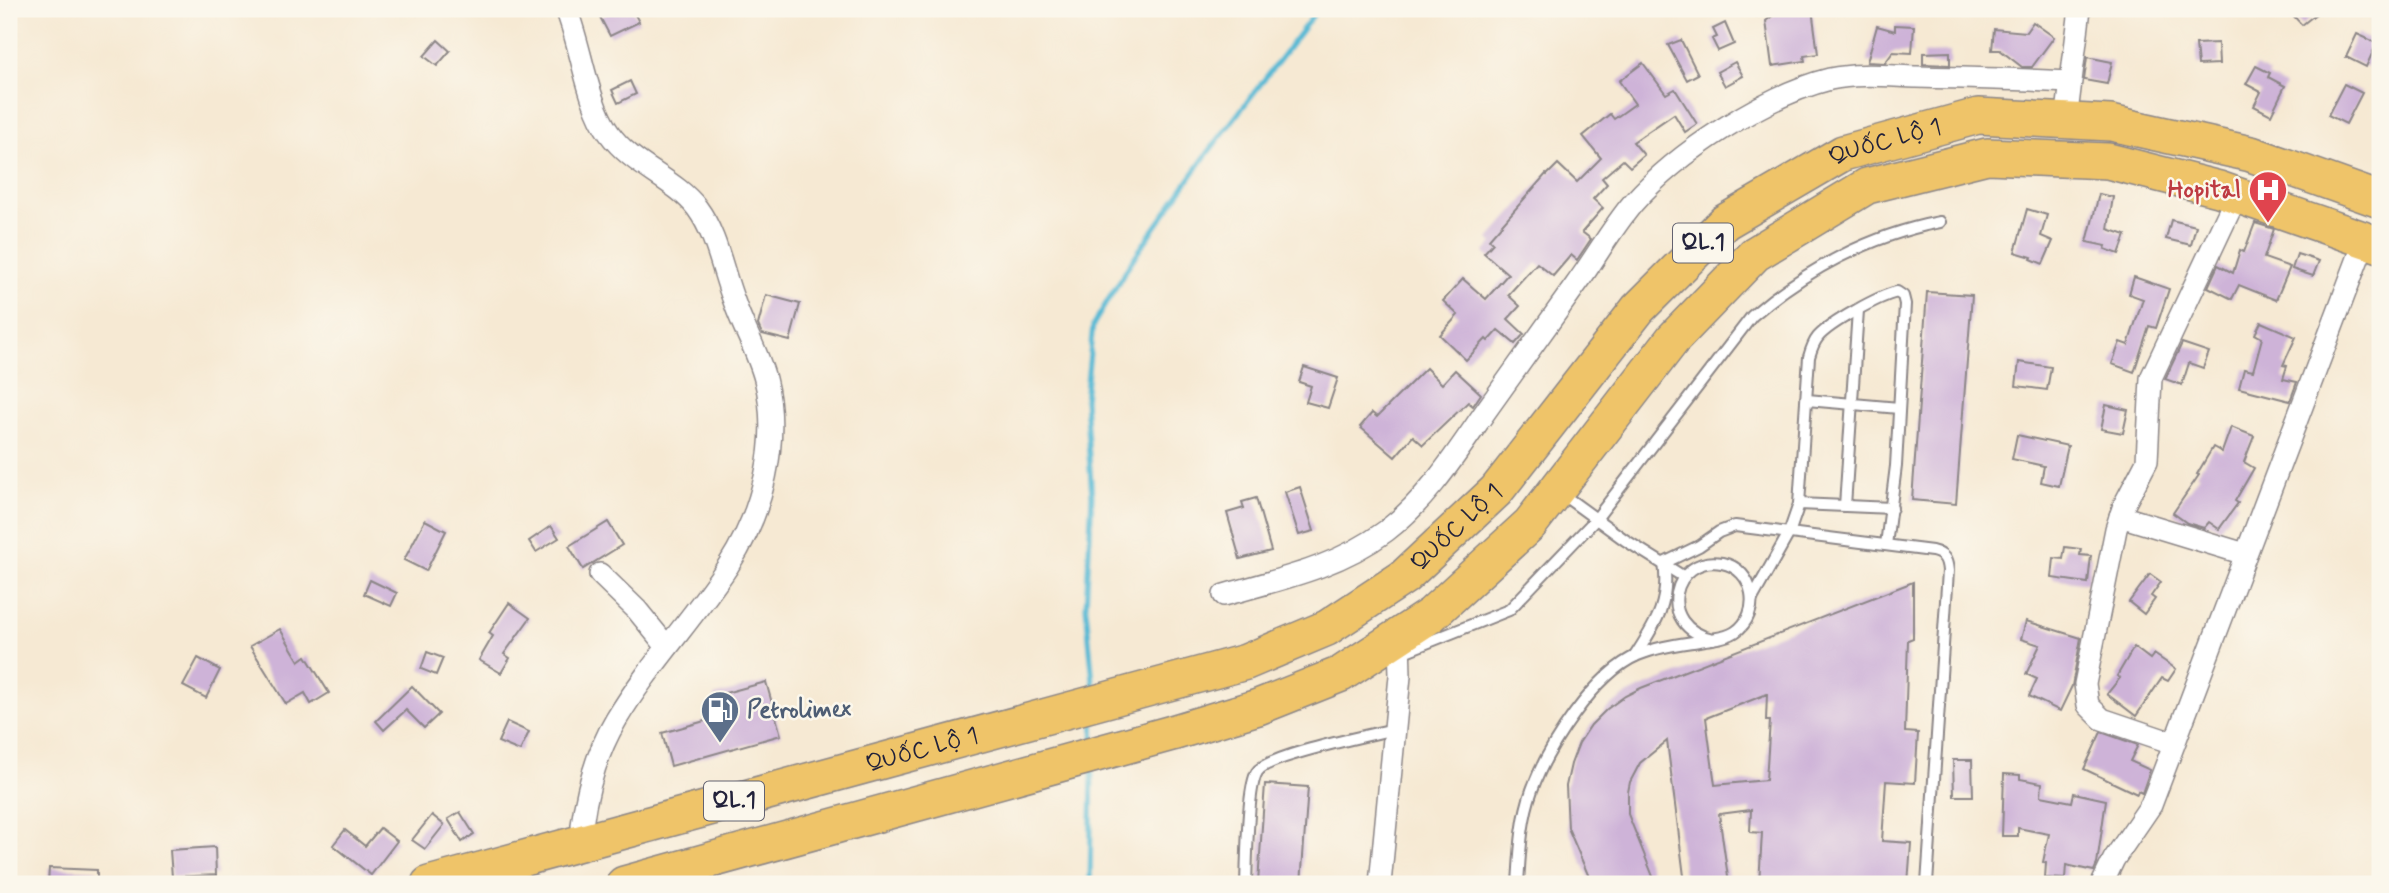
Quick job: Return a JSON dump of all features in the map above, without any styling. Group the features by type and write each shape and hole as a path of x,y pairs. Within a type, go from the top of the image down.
{"highway":[{"name":"QUỐC LỘ 1","path":"429,884 1246,662 1327,628 1404,577 1496,491 1638,309 1725,222 1843,153 1978,116 2111,123 2251,154 2380,199"},
{"name":"QUỐC LỘ 1","path":"624,884 1258,707 1341,674 1398,645 1530,524 1674,339 1755,254 1867,186 1986,156 2108,161 2237,195 2373,243"},
{"path":"2283,211 2302,172"},
{"path":"1516,465 1556,491"},
{"path":"661,821 679,869"}],"street":[{"path":"566,9 596,107 608,132 626,152 695,206 716,244 738,313 759,360 769,400 771,452 746,531 734,556 615,721 593,771 582,825 590,841"},
{"path":"2066,121 2080,9"},
{"path":"1224,595 1302,573 1344,557 1367,545 1408,513 1450,462 1634,203 1668,169 1712,135 1752,111 1799,90 1818,82 1846,76 1999,78 2069,82"},
{"path":"2173,743 2102,719 2094,713 2085,695 2087,671 2120,516 2147,461 2151,378 2237,195"},
{"path":"2102,884 2114,859 2151,804 2245,554 2373,243"},
{"path":"2120,516 2245,554"},
{"path":"600,574 637,610 667,647"},
{"path":"1380,884 1400,676 1398,645"}],"lane":[{"path":"1398,645 1508,610 1595,519 1752,316 1774,297 1886,235 1940,222"},
{"path":"1752,599 1789,533 1800,504 1809,357 1815,341 1829,327 1897,292 1903,296 1905,304 1892,508 1886,545"},
{"path":"1845,506 1858,310"},
{"path":"1807,400 1899,408"},
{"path":"1556,491 1625,540 1684,577"},
{"path":"1800,504 1892,508"},
{"path":"1664,563 1728,528 1745,527 1943,555 1948,565 1927,884"},
{"path":"1518,884 1525,817 1531,791 1556,740 1592,692 1635,656 1665,647 1726,637 1737,631 1745,622 1751,611 1752,599 1744,576 1724,563 1711,562 1699,565 1684,577 1676,594 1676,607 1681,620 1690,630 1713,639"},
{"path":"1635,656 1657,621 1665,600 1667,589 1664,563"},
{"path":"1246,884 1251,797 1257,772 1261,767 1285,757 1394,729"}],"building":[{"path":"617,9 632,9 639,22 610,36 600,17"},
{"path":"1781,9 1812,9 1818,54 1804,56 1805,61 1772,66 1766,21"},
{"path":"2287,9 2322,9 2302,25"},
{"path":"2033,22 2054,37 2032,67 2022,67 2000,50 1992,50 1994,29 2026,32"},
{"path":"1725,23 1734,44 1718,51 1712,39 1717,37 1713,29"},
{"path":"1895,25 1914,26 1912,53 1893,52 1885,63 1867,62 1877,26 1895,31"},
{"path":"2357,34 2377,43 2366,67 2346,57"},
{"path":"438,40 450,51 437,66 424,56"},
{"path":"1681,40 1698,74 1687,80 1668,45"},
{"path":"2218,43 2219,64 2198,65 2196,44"},
{"path":"1950,52 1950,65 1923,64 1923,53"},
{"path":"2087,57 2112,62 2107,84 2084,80"},
{"path":"1735,62 1743,76 1725,86 1717,72"},
{"path":"1643,63 1666,94 1675,89 1697,124 1685,132 1674,114 1633,142 1644,155 1630,167 1623,160 1602,178 1607,184 1593,199 1603,208 1582,232 1591,239 1577,260 1571,255 1553,276 1537,263 1508,295 1520,306 1508,319 1524,334 1515,344 1498,330 1466,360 1440,335 1458,315 1443,301 1463,279 1486,299 1508,274 1484,253 1493,243 1489,239 1558,164 1577,182 1601,158 1583,136 1610,114 1614,119 1635,104 1619,81"},
{"path":"2256,66 2270,73 2268,77 2285,86 2271,115 2254,106 2261,92 2246,84"},
{"path":"630,81 636,94 618,103 612,90"},
{"path":"2344,84 2362,93 2346,124 2328,115"},
{"path":"2099,194 2113,197 2108,229 2126,235 2119,254 2105,249 2106,246 2087,242"},
{"path":"2027,209 2047,215 2041,236 2053,241 2043,264 2031,259 2032,257 2015,252"},
{"path":"2171,220 2196,226 2191,245 2166,239"},
{"path":"2255,223 2274,229 2264,258 2290,267 2276,300 2239,285 2232,299 2208,287 2218,265 2233,273 2240,250 2244,252"},
{"path":"2297,254 2319,261 2313,276 2292,269"},
{"path":"2134,277 2169,289 2156,328 2149,326 2134,372 2112,364 2120,342 2128,345 2143,299 2129,294"},
{"path":"1927,292 1972,295 1956,504 1912,500"},
{"path":"766,295 800,304 790,341 762,334 758,325"},
{"path":"2261,322 2296,337 2283,365 2287,366 2283,379 2297,382 2290,401 2239,388 2244,369 2253,371 2262,338 2255,334"},
{"path":"2182,343 2209,352 2203,368 2189,363 2182,385 2165,379"},
{"path":"2019,362 2051,367 2047,390 2016,386"},
{"path":"1304,367 1338,378 1328,408 1306,402 1311,386 1299,382"},
{"path":"1426,368 1442,384 1455,370 1481,394 1473,406 1468,402 1423,445 1413,436 1395,457 1360,427 1372,413 1377,417"},
{"path":"2106,405 2128,410 2123,433 2101,429"},
{"path":"2231,427 2254,436 2244,462 2254,468 2235,501 2238,503 2219,529 2209,522 2204,528 2187,523 2173,513 2199,475 2197,474 2213,447 2222,452"},
{"path":"2017,435 2068,446 2059,486 2041,482 2044,466 2012,459"},
{"path":"1300,487 1314,531 1299,535 1285,492"},
{"path":"1256,498 1271,551 1240,559 1227,513 1244,508 1242,502"},
{"path":"425,520 446,531 426,571 404,560"},
{"path":"608,522 622,545 583,569 569,546"},
{"path":"551,526 559,538 536,552 529,541"},
{"path":"2065,547 2081,549 2080,555 2091,556 2088,583 2052,578 2054,558 2063,559"},
{"path":"2150,574 2161,582 2151,596 2155,599 2144,614 2129,602"},
{"path":"370,580 397,593 391,606 364,594"},
{"path":"1913,582 1913,638 1908,640 1905,732 1918,733 1915,783 1886,781 1882,841 1911,843 1908,884 1759,884 1762,833 1750,832 1751,810 1719,814 1729,884 1685,884 1667,741 1640,763 1628,792 1628,814 1656,884 1592,884 1568,828 1566,786 1571,764 1579,743 1591,725 1607,709 1641,688","holes":["1767,694 1766,721 1770,721 1766,780 1715,785 1706,718"]},
{"path":"509,603 530,618 504,654 510,658 501,673 479,660 493,636 489,633"},
{"path":"2026,621 2081,638 2072,686 2060,711 2029,696 2037,679 2026,674 2040,645 2021,639"},
{"path":"280,629 299,661 306,656 329,693 311,704 305,693 286,704 250,646"},
{"path":"2134,647 2150,659 2154,654 2176,669 2168,681 2162,678 2136,716 2107,694 2120,678 2117,676"},
{"path":"427,652 443,658 436,675 421,669"},
{"path":"198,658 220,670 206,698 183,686"},
{"path":"766,682 781,735 671,766 662,733 719,717 714,696"},
{"path":"412,686 439,714 424,728 406,710 384,730 376,721"},
{"path":"507,722 529,732 520,751 498,742"},
{"path":"2101,732 2138,745 2130,761 2150,770 2142,793 2138,791 2137,794 2084,769"},
{"path":"1953,760 1972,760 1973,796 1954,796"},
{"path":"2004,774 2020,775 2020,779 2042,783 2041,796 2072,802 2074,793 2106,800 2094,871 2066,865 2065,879 2045,878 2046,863 2043,862 2049,834 2018,828 2018,836 2002,836"},
{"path":"1265,784 1308,787 1301,884 1258,883"},
{"path":"460,812 474,834 462,842 448,819"},
{"path":"432,815 444,825 425,849 412,840"},
{"path":"380,828 397,841 371,875 333,845 345,830 365,846"},
{"path":"215,847 216,875 172,877 170,850"},
{"path":"49,868 97,870 97,884 48,884"}],"waterway":[{"path":"1094,692 1086,607 1092,496 1085,400 1093,325 1131,262 1204,158 1318,9"},
{"path":"1093,741 1094,716"},
{"path":"1090,884 1092,768"}],"place":[{"name":"Hopital","path":"2268,224"},
{"name":"Petrolimex","path":"720,744"}]}
